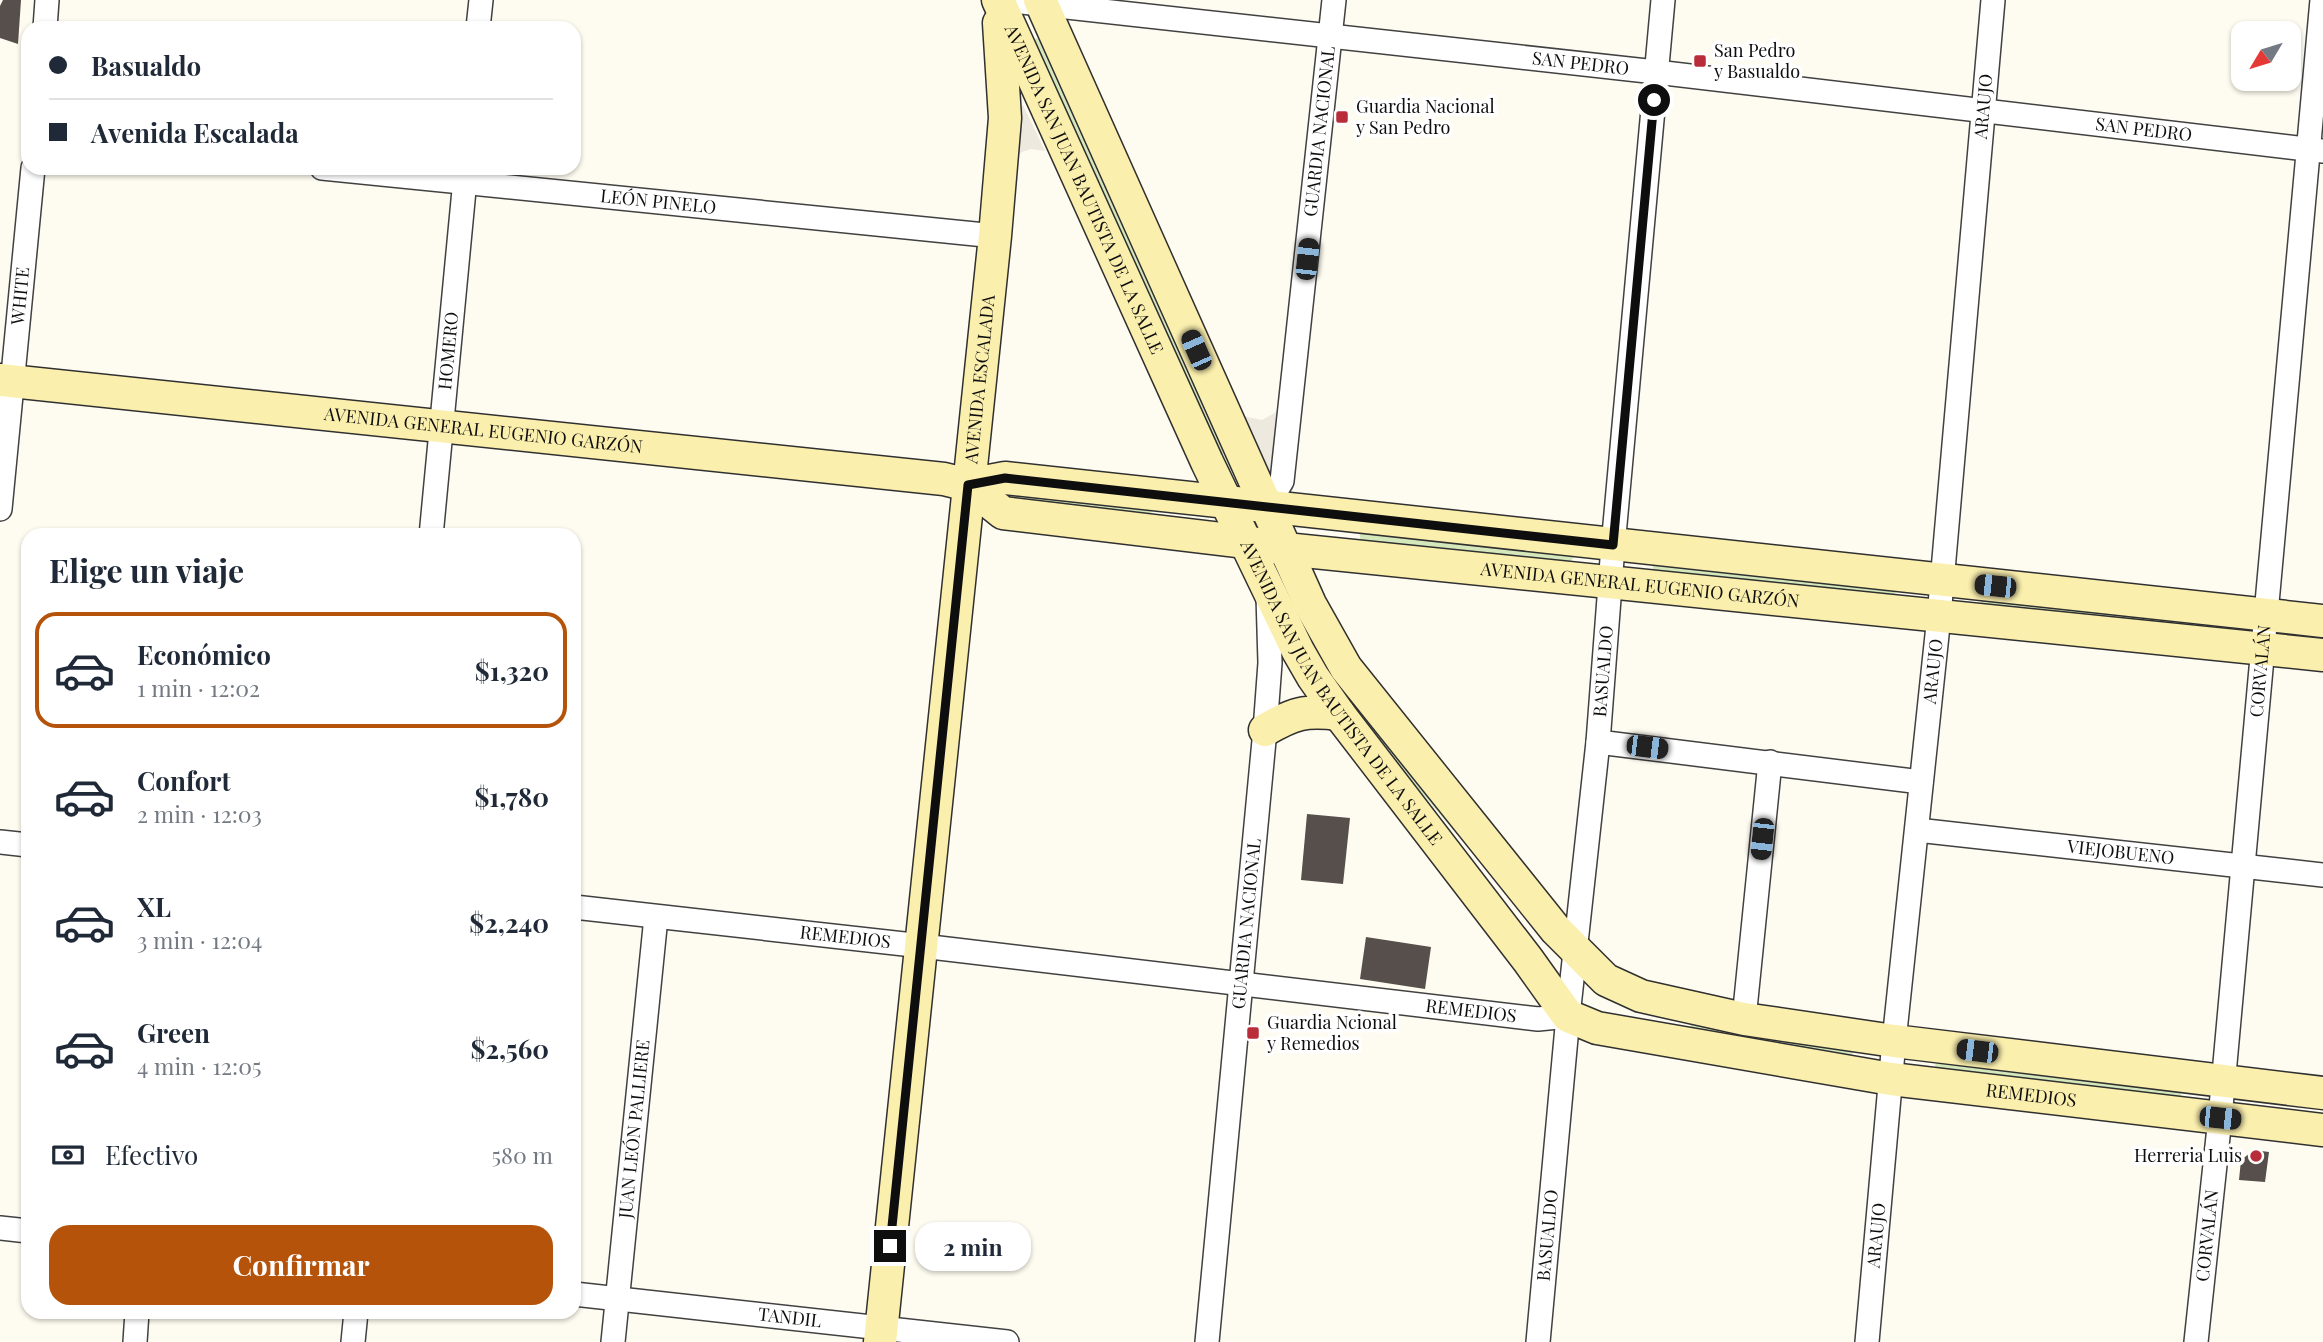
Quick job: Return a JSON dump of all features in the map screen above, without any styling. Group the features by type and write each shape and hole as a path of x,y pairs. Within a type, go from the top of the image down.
{"street":[{"path":"46,21 47,0"},
{"path":"479,21 481,0"},
{"name":"AVENIDA ESCALADA","path":"881,1335 995,236 1005,118 997,0"},
{"name":"AVENIDA SAN JUAN BAUTISTA DE LA SALLE","path":"997,0 1189,424 1313,677 1568,1016"},
{"name":"SAN PEDRO","path":"1003,0 1041,2 1656,72 2316,150"},
{"name":"GUARDIA NACIONAL","path":"1266,508 1282,481 1334,0"},
{"name":"BASUALDO","path":"1538,1342 1568,1016 1598,741 1613,545 1663,0"},
{"name":"ARAUJO","path":"1867,1342 1939,616 1993,0"},
{"name":"CORVALÁN","path":"2196,1342 2220,1118 2266,615 2316,150 2322,0"},
{"name":"AVENIDA SAN JUAN BAUTISTA DE LA SALLE","path":"1041,2 1266,508 1310,604 1346,668 1575,951"},
{"name":"WHITE","path":"0,509 6,381 32,175"},
{"name":"LEÓN PINELO","path":"465,175 995,236"},
{"name":"HOMERO","path":"432,528 465,175"},
{"name":"AVENIDA GENERAL EUGENIO GARZÓN","path":"6,381 944,479 968,485 1003,513 1285,549 2323,655"},
{"name":"AVENIDA GENERAL EUGENIO GARZÓN","path":"968,485 1005,478 2323,621"},
{"name":"GUARDIA NACIONAL","path":"1207,1342 1265,730 1269,663 1268,587 1285,549"},
{"path":"1265,730 1289,716 1318,712 1339,714"},
{"path":"1598,741 1921,782"},
{"path":"1744,1019 1770,762"},
{"name":"VIEJOBUENO","path":"1917,830 2323,875"},
{"path":"0,842 21,844"},
{"name":"REMEDIOS","path":"581,908 1538,1019 1568,1016 1597,1028 1891,1079 2323,1130"},
{"name":"JUAN LEÓN PALLIERE","path":"612,1342 656,917"},
{"name":"REMEDIOS","path":"1575,951 1606,980 1641,996 1744,1019 1895,1041 2323,1093"},
{"path":"0,1227 21,1230"},
{"name":"TANDIL","path":"581,1295 881,1335 1007,1342"},
{"path":"135,1342 137,1319"},
{"path":"353,1342 355,1319"}],"green space":[{"path":"1037,38 1231,470 1224,468 1033,41"},
{"path":"1010,492 1152,508 1151,516 1008,499"},
{"path":"1359,532 1573,555 1573,558 1567,566 1361,542"},
{"path":"1652,563 1896,590 1894,597 1654,574"},
{"path":"1981,599 2225,625 2224,632 1981,605"},
{"path":"1323,667 1525,907 1522,911 1320,673"},
{"path":"1692,1021 1853,1049 1852,1057 1690,1029"},
{"path":"1938,1059 2180,1090 2181,1097 2176,1102 1938,1073 1935,1065"}],"shaded area":[{"path":"1023,105 1045,151 1031,149 1016,157 1020,108"},
{"path":"1278,411 1273,472 1270,472 1243,416 1262,420"}],"building":[{"path":"3,0 21,0 18,44 0,38 0,6"},
{"path":"1307,814 1350,818 1343,884 1301,880"},
{"path":"1366,937 1431,947 1425,989 1360,979"},
{"path":"2254,1150 2269,1152 2265,1182 2239,1180 2241,1160"}],"place":[{"name":"San Pedro y Basualdo","path":"1700,61"},
{"name":"Guardia Nacional y San Pedro","path":"1342,117"},
{"name":"Guardia Ncional y Remedios","path":"1253,1033"},
{"name":"Herreria Luis","path":"2256,1156"}],"route":[{"path":"890,1246 935,828 968,485 1005,478 1613,545 1654,100"}]}
